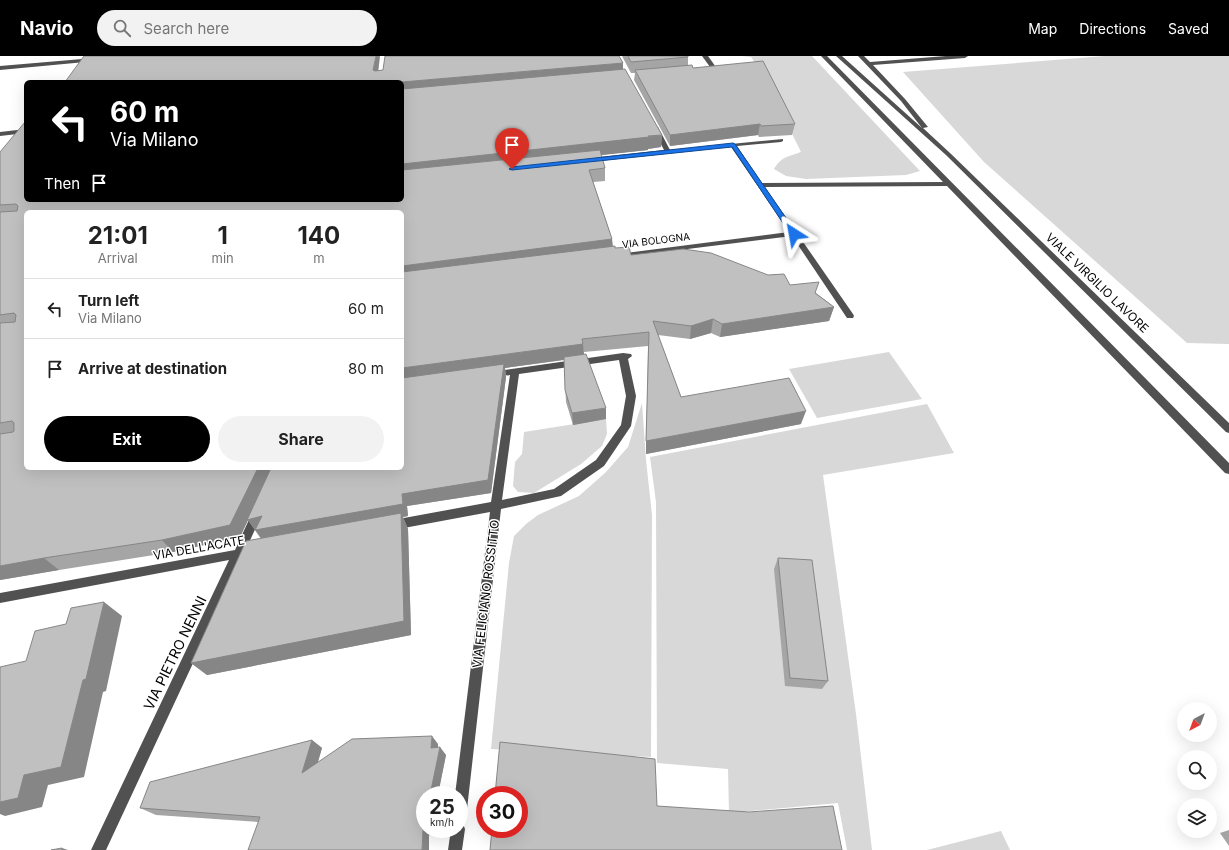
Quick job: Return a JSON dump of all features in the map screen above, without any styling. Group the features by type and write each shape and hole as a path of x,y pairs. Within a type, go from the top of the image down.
{"street":[{"path":"80,66 88,56"},
{"path":"705,56 715,70"},
{"path":"824,56 1229,470"},
{"name":"VIALE VIRGILIO LAVORE","path":"839,56 948,154 1229,429"},
{"name":"VIALE VIRGILIO LAVORE","path":"861,56 903,100 948,154"},
{"path":"869,64 965,56"},
{"path":"0,68 98,60"},
{"path":"707,70 722,69"},
{"path":"650,118 668,152"},
{"path":"0,134 24,134"},
{"path":"582,161 781,140"},
{"path":"733,145 850,316"},
{"path":"760,185 949,184"},
{"name":"VIA BOLOGNA","path":"614,256 794,234"},
{"path":"380,528 557,493 600,463 626,426 631,396 626,356 485,375"},
{"name":"VIA FELICIANO ROSSITTO","path":"463,786 496,506 515,371"},
{"name":"VIA PIETRO NENNI","path":"98,850 262,504"},
{"name":"VIA DELL'ACATE","path":"0,598 263,550"},
{"path":"455,850 457,838"}],"shaded area":[{"path":"742,56 812,56 920,171 906,175 806,179 786,176 774,169 783,159 801,152 761,71 751,57"},
{"path":"1105,56 1229,56 1229,344 1187,343 984,162 903,72"},
{"path":"889,352 922,399 817,418 789,369"},
{"path":"642,403 652,515 651,757 491,749 509,563 514,536 538,515 579,496 606,472 628,447"},
{"path":"927,404 954,453 787,481 823,475 856,714 872,850 847,850 838,803 729,813 728,769 657,763 656,502 650,457"},
{"path":"606,419 607,434 602,446 581,464 534,493 518,492 513,486 515,462 522,454 524,432"},
{"path":"1001,831 1010,850 927,850"}],"building":[{"path":"84,56 376,56 373,70 375,71 383,70 385,56 619,56 623,63 404,82 404,80 66,80"},
{"path":"628,56 688,56 688,57 631,62"},
{"path":"763,61 795,124 761,126 760,124 670,135 635,70 692,65 693,68"},
{"path":"625,69 662,135 404,164 404,89"},
{"path":"24,123 24,202 404,202 404,170 600,150 605,168 589,170 612,239 404,266 404,210 24,210 24,470 257,470 230,525 162,540 0,566 0,434 13,432 14,423 12,421 0,423 0,323 15,322 16,315 14,313 0,315 0,212 17,211 18,206 16,204 0,205 0,152"},
{"path":"615,246 615,248 629,247 631,255 683,249 711,253 768,275 784,274 790,285 819,282 815,293 834,307 722,324 713,319 691,326 653,321 681,397 789,378 806,411 646,441 649,332 582,339 583,344 404,368 404,272"},
{"path":"586,354 606,408 572,413 565,390 564,357"},
{"path":"504,364 488,480 402,494 403,504 255,530 262,516 247,520 270,470 404,470 404,378"},
{"path":"401,513 404,621 191,663 246,541"},
{"path":"778,558 812,560 828,681 790,678"},
{"path":"104,602 86,679 83,680 61,767 24,775 18,798 0,802 0,667 26,661 35,631 66,624 71,608"},
{"path":"432,736 431,748 440,747 432,786 416,786 416,838 423,838 422,850 248,850 260,817 140,808 150,782 312,740 302,773 352,739"},
{"path":"500,742 655,759 657,806 749,812 833,806 842,850 490,850 491,838 528,838 528,786 496,786"},
{"path":"62,848 62,850 51,850"}],"route":[{"path":"512,169 733,145 794,234"}]}
